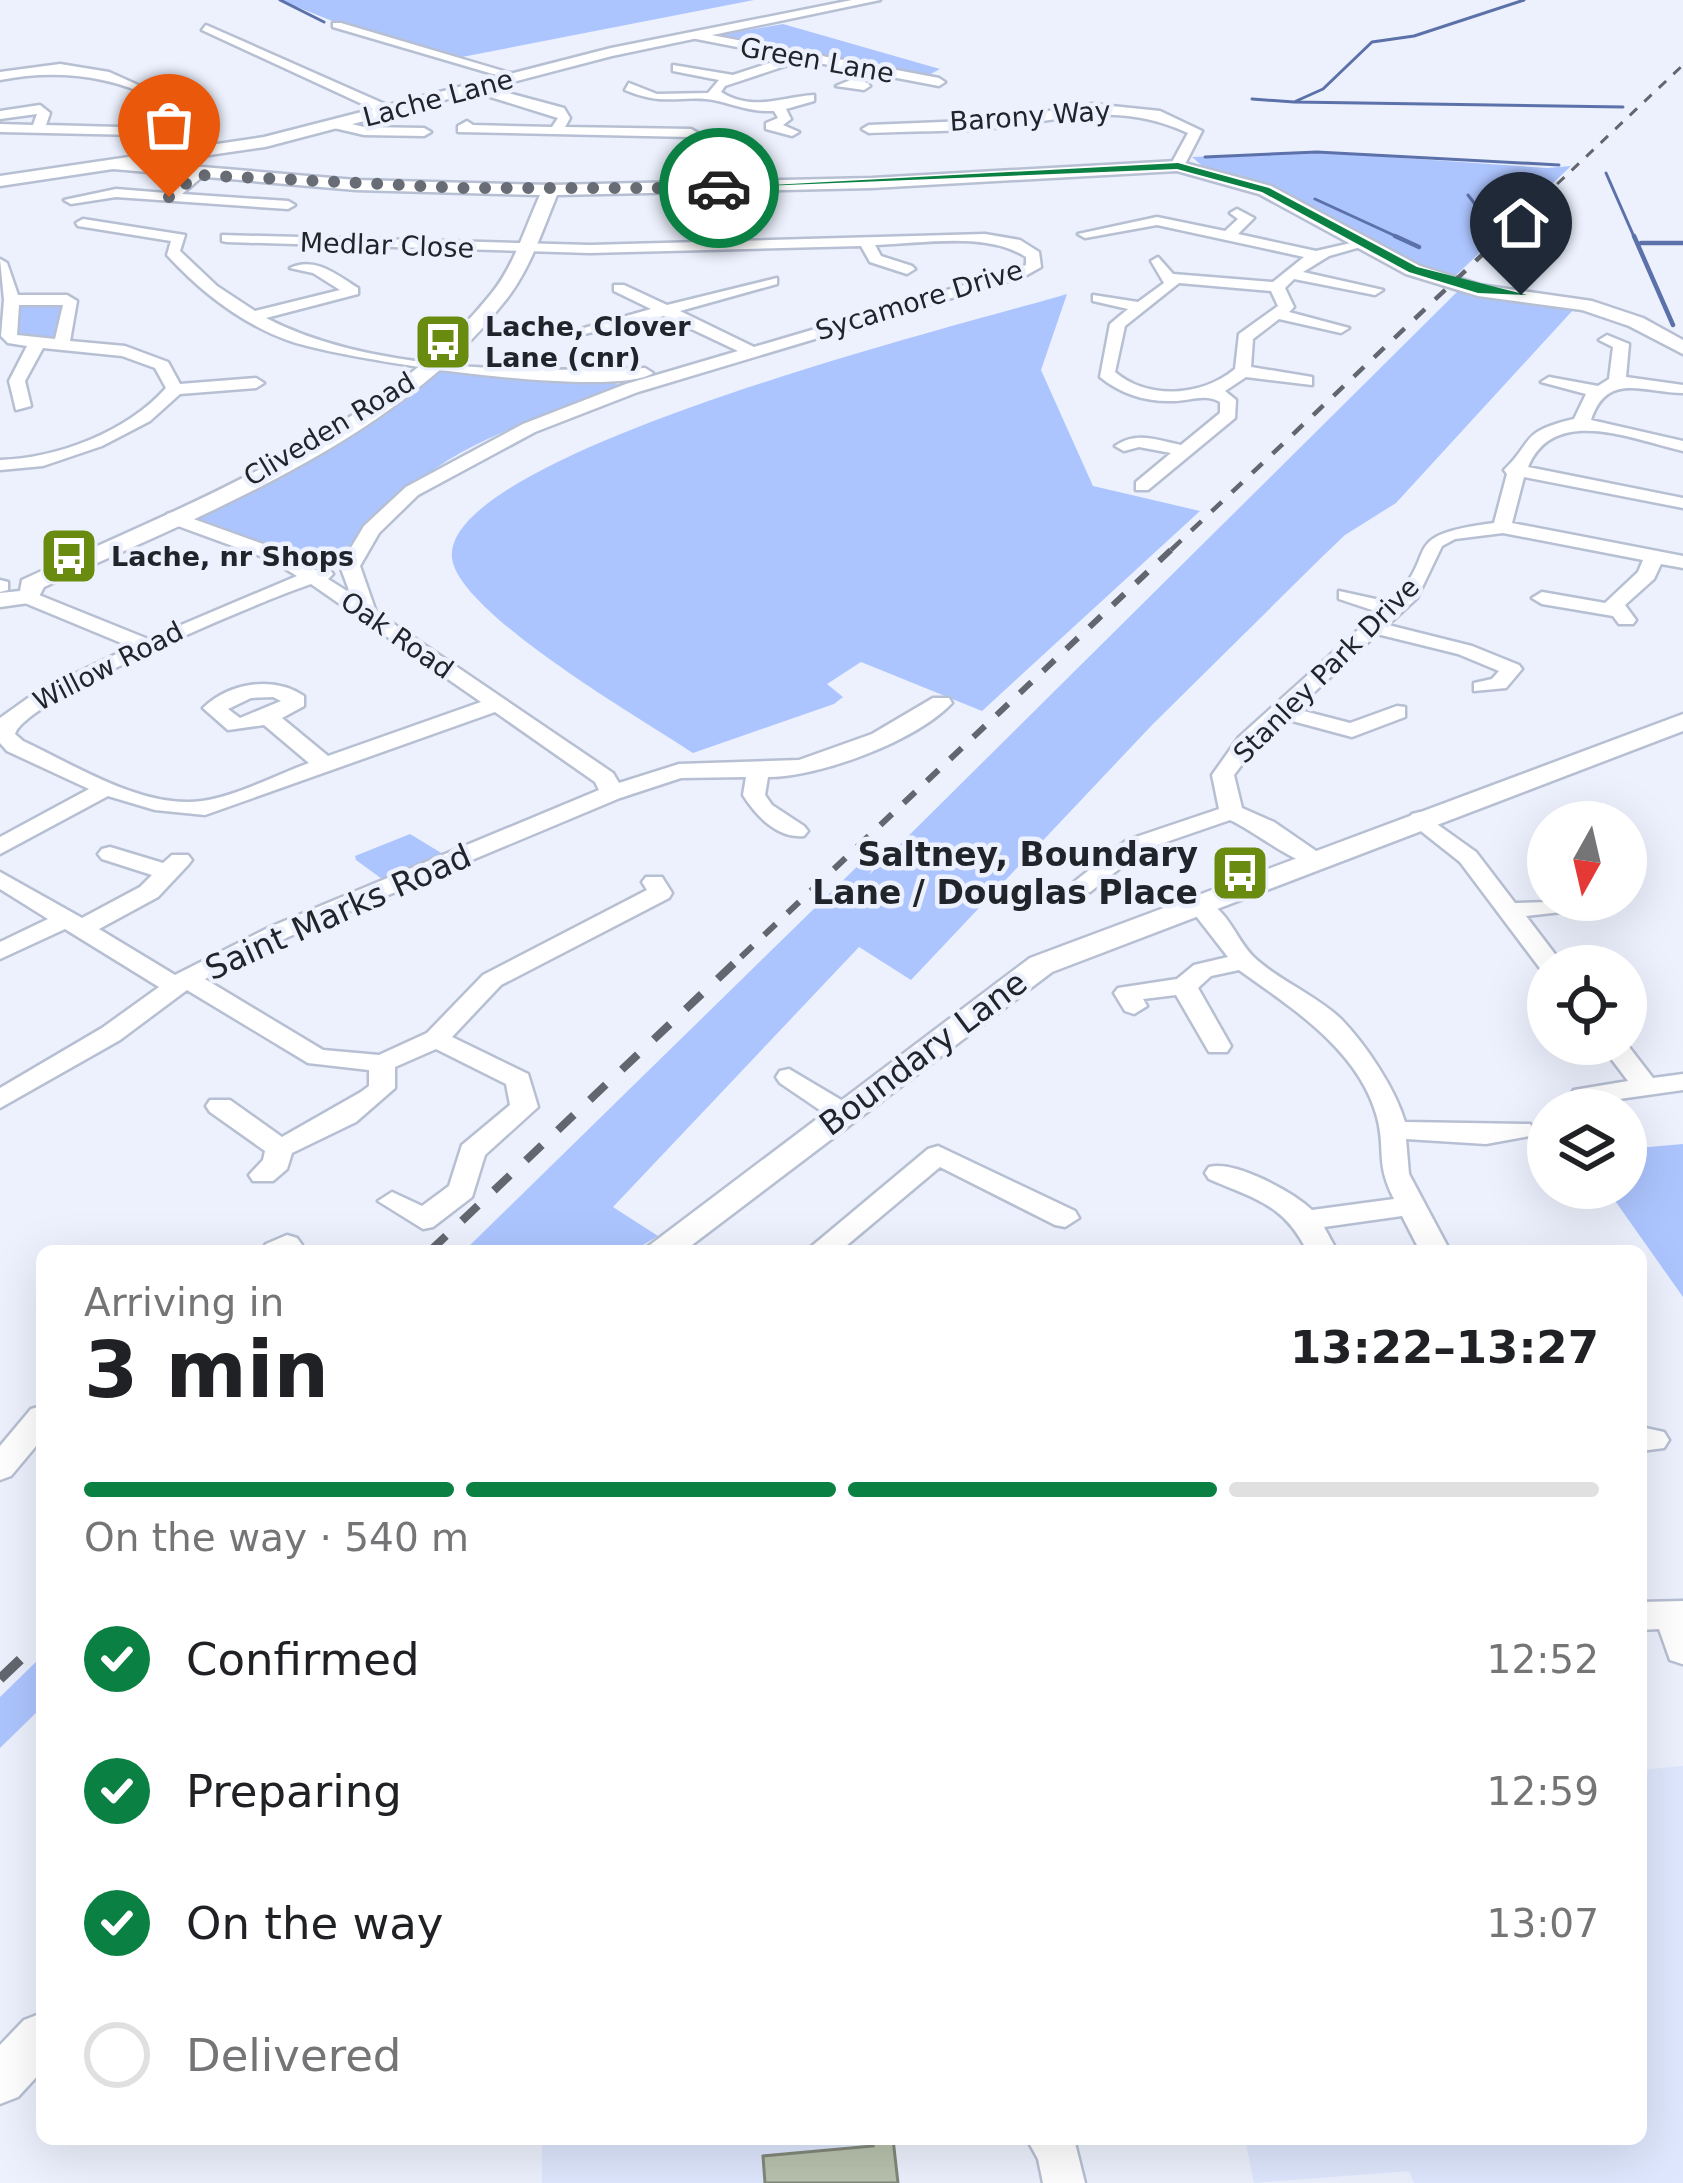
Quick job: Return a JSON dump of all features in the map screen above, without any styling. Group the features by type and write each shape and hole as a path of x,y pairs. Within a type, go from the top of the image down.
{"street":[{"name":"Lache Lane","path":"0,182 218,150 339,125 514,76 873,0"},
{"path":"337,25 514,76"},
{"path":"206,28 391,112"},
{"name":"Green Lane","path":"695,36 873,70 938,102"},
{"path":"717,97 715,88 731,79 798,58"},
{"path":"0,76 46,66 91,68 200,118 204,124 195,134"},
{"path":"684,67 731,79"},
{"path":"849,83 873,70"},
{"path":"627,86 655,98 717,97 779,109 812,101"},
{"path":"475,88 559,111 564,118 555,133"},
{"name":"Barony Way","path":"869,130 938,102 992,124 1048,109 1129,110 1175,119 1195,130 1178,166"},
{"path":"779,109 785,119 783,130"},
{"path":"339,125 418,130"},
{"path":"467,125 463,129 681,131"},
{"path":"2,126 195,134 218,150"},
{"path":"115,165 197,175 551,190 851,184 1178,166 1265,190 1358,243 1459,285 1614,314 1683,348"},
{"path":"169,197 197,175"},
{"name":"Cliveden Road","path":"29,591 174,518 352,419 435,363 498,299 527,248 551,190"},
{"path":"71,200 89,194 288,205"},
{"path":"1229,235 1250,217"},
{"name":"Medlar Close","path":"248,239 257,220"},
{"path":"1088,230 1157,220 1311,254 1358,243"},
{"path":"83,223 180,238 175,255 209,287 255,316 325,347 435,363 617,374 698,368"},
{"name":"Medlar Close","path":"227,238 527,248"},
{"name":"Sycamore Drive","path":"350,566 370,530 427,481 529,428 632,388 1020,273 1036,261 1015,243 985,238 527,248"},
{"path":"866,244 875,260 907,269"},
{"path":"1283,281 1311,254"},
{"path":"1138,260 1162,259 1172,278 1169,288 1138,306 1113,332 1106,373 1113,381 1148,393 1214,391 1243,371 1299,377"},
{"path":"0,262 12,300 14,340 146,358 163,365 175,389"},
{"path":"305,267 375,304"},
{"path":"1172,278 1368,286"},
{"path":"590,331 772,281"},
{"path":"1243,371 1248,331 1286,307 1283,281"},
{"path":"619,288 752,352"},
{"path":"255,316 353,291"},
{"path":"1098,298 1138,306"},
{"path":"12,300 67,300 71,304 61,346"},
{"path":"1280,315 1328,328"},
{"path":"1617,381 1621,342"},
{"path":"22,406 16,381 36,345"},
{"path":"617,374 632,388"},
{"path":"1581,423 1589,398 1617,381 1681,389"},
{"path":"0,465 48,460 139,421 175,389 256,383"},
{"path":"1558,387 1599,392"},
{"path":"1174,482 1148,482 1229,414 1228,400 1214,391"},
{"path":"1503,527 1502,508 1513,470 1530,443 1581,423 1681,442"},
{"path":"1133,440 1184,451"},
{"path":"1513,470 1580,479 1683,503 1682,514"},
{"name":"Oak Road","path":"174,518 278,556 313,577 609,786"},
{"name":"Stanley Park Drive","path":"1314,860 1266,827 1231,812 1223,775 1247,742 1376,628 1424,572 1434,543 1450,534 1503,527 1683,562"},
{"path":"1542,598 1620,615 1620,596 1647,575 1655,555"},
{"path":"313,577 350,566 367,613"},
{"name":"Willow Road","path":"313,577 245,599 22,710 6,724 4,735 15,746 107,788 172,809 205,808 496,704"},
{"path":"0,586 29,591 148,646"},
{"path":"0,600 29,591"},
{"path":"1347,595 1392,610"},
{"path":"1376,628 1523,669 1492,690"},
{"name":"Saint Marks Road","path":"0,1100 111,1034 179,982 279,932 609,786 679,771 803,766 887,742 941,703"},
{"path":"1282,711 1352,735 1397,712"},
{"path":"268,717 326,765"},
{"name":"Boundary Lane","path":"668,1245 1041,965 1683,722"},
{"path":"758,770 754,795 794,822"},
{"path":"0,847 107,788"},
{"path":"1081,876 1135,845 1231,812"},
{"path":"1420,819 1468,857 1535,945"},
{"path":"0,952 149,892 175,867 110,854"},
{"path":"0,879 317,1057 382,1064 436,1039 492,980 548,965 666,892"},
{"path":"1201,907 1243,962 1331,1024 1366,1071 1394,1130 1395,1174 1431,1245"},
{"path":"1508,911 1527,909"},
{"path":"1134,1006 1127,993 1184,986 1203,970 1243,962"},
{"path":"1184,986 1220,1035"},
{"path":"392,1201 423,1220 462,1190 472,1151 524,1107 519,1080 436,1039"},
{"path":"279,1148 324,1130 367,1103 382,1088 382,1064"},
{"path":"1629,1065 1646,1087"},
{"path":"1632,1089 1683,1082"},
{"path":"790,1090 842,1113"},
{"path":"220,1106 279,1148"},
{"path":"1394,1130 1479,1123 1520,1130"},
{"path":"263,1175 277,1163 279,1148"},
{"path":"828,1245 938,1155 1045,1218"},
{"path":"1219,1173 1285,1201 1306,1220 1319,1245"},
{"path":"1306,1220 1408,1207"},
{"path":"0,1468 36,1424"},
{"path":"0,2080 36,2042"},
{"path":"1053,2145 1064,2183"}],"shaded area":[{"path":"280,0 754,0 462,57 342,25"},
{"path":"783,24 940,69 925,77 714,36"},
{"path":"1317,152 1571,166 1451,280 1207,170 1192,157"},
{"path":"1460,289 1574,309 1396,503 1345,535 1324,555 1152,725 911,980 859,947 613,1207 658,1236 643,1245 470,1245 872,852 881,855 869,875"},
{"path":"1067,294 1041,370 1093,486 1200,511 982,711 861,662 827,684 843,697 834,704 693,753 522,638 466,586 453,563 467,522 524,479 612,438 827,362"},
{"path":"66,303 58,339 23,340 16,334 18,305"},
{"path":"451,367 625,385 516,427 437,467 403,496 357,551 329,568 312,570 201,522 196,514 435,370"},
{"path":"410,834 443,854 382,879 356,860 355,856"},
{"path":"1683,1144 1683,1297 1621,1209 1647,1209 1647,1147"},
{"path":"36,1662 36,1713 0,1748 0,1697"},
{"path":"1683,1766 1683,2183 1414,2183 1409,2171 1254,2183 1246,2145 1647,2145 1647,1769"},
{"path":"542,2145 891,2145 895,2183 542,2183"}],"building":[{"path":"894,2145 898,2183 765,2183 763,2156"}],"waterway":[{"path":"280,0 324,22"},
{"path":"1294,102 1323,89 1372,42 1414,36 1524,0"},
{"path":"1252,99 1294,102"},
{"path":"1294,102 1623,107"},
{"path":"1205,157 1317,152 1559,165"},
{"path":"1606,173 1635,239"},
{"path":"1468,195 1494,229"},
{"path":"1315,199 1402,239"},
{"path":"1395,236 1419,247"},
{"path":"1634,236 1673,325"},
{"path":"1641,243 1683,243"}],"railway":[{"path":"1499,239 1683,65"},
{"path":"1171,550 1502,236"},
{"path":"741,957 1174,547"},
{"path":"436,1245 744,954"},
{"path":"0,1679 36,1645"}],"way so far":[{"path":"169,197 197,175 463,188 719,188"}],"place":[{"name":"Lache, Clover Lane (cnr)","path":"443,342"},
{"name":"Lache, nr Shops","path":"69,556"},
{"name":"Saltney, Boundary Lane / Douglas Place","path":"1240,873"}],"route":[{"path":"719,188 1178,166 1265,190 1413,269 1478,290 1521,295"}]}
